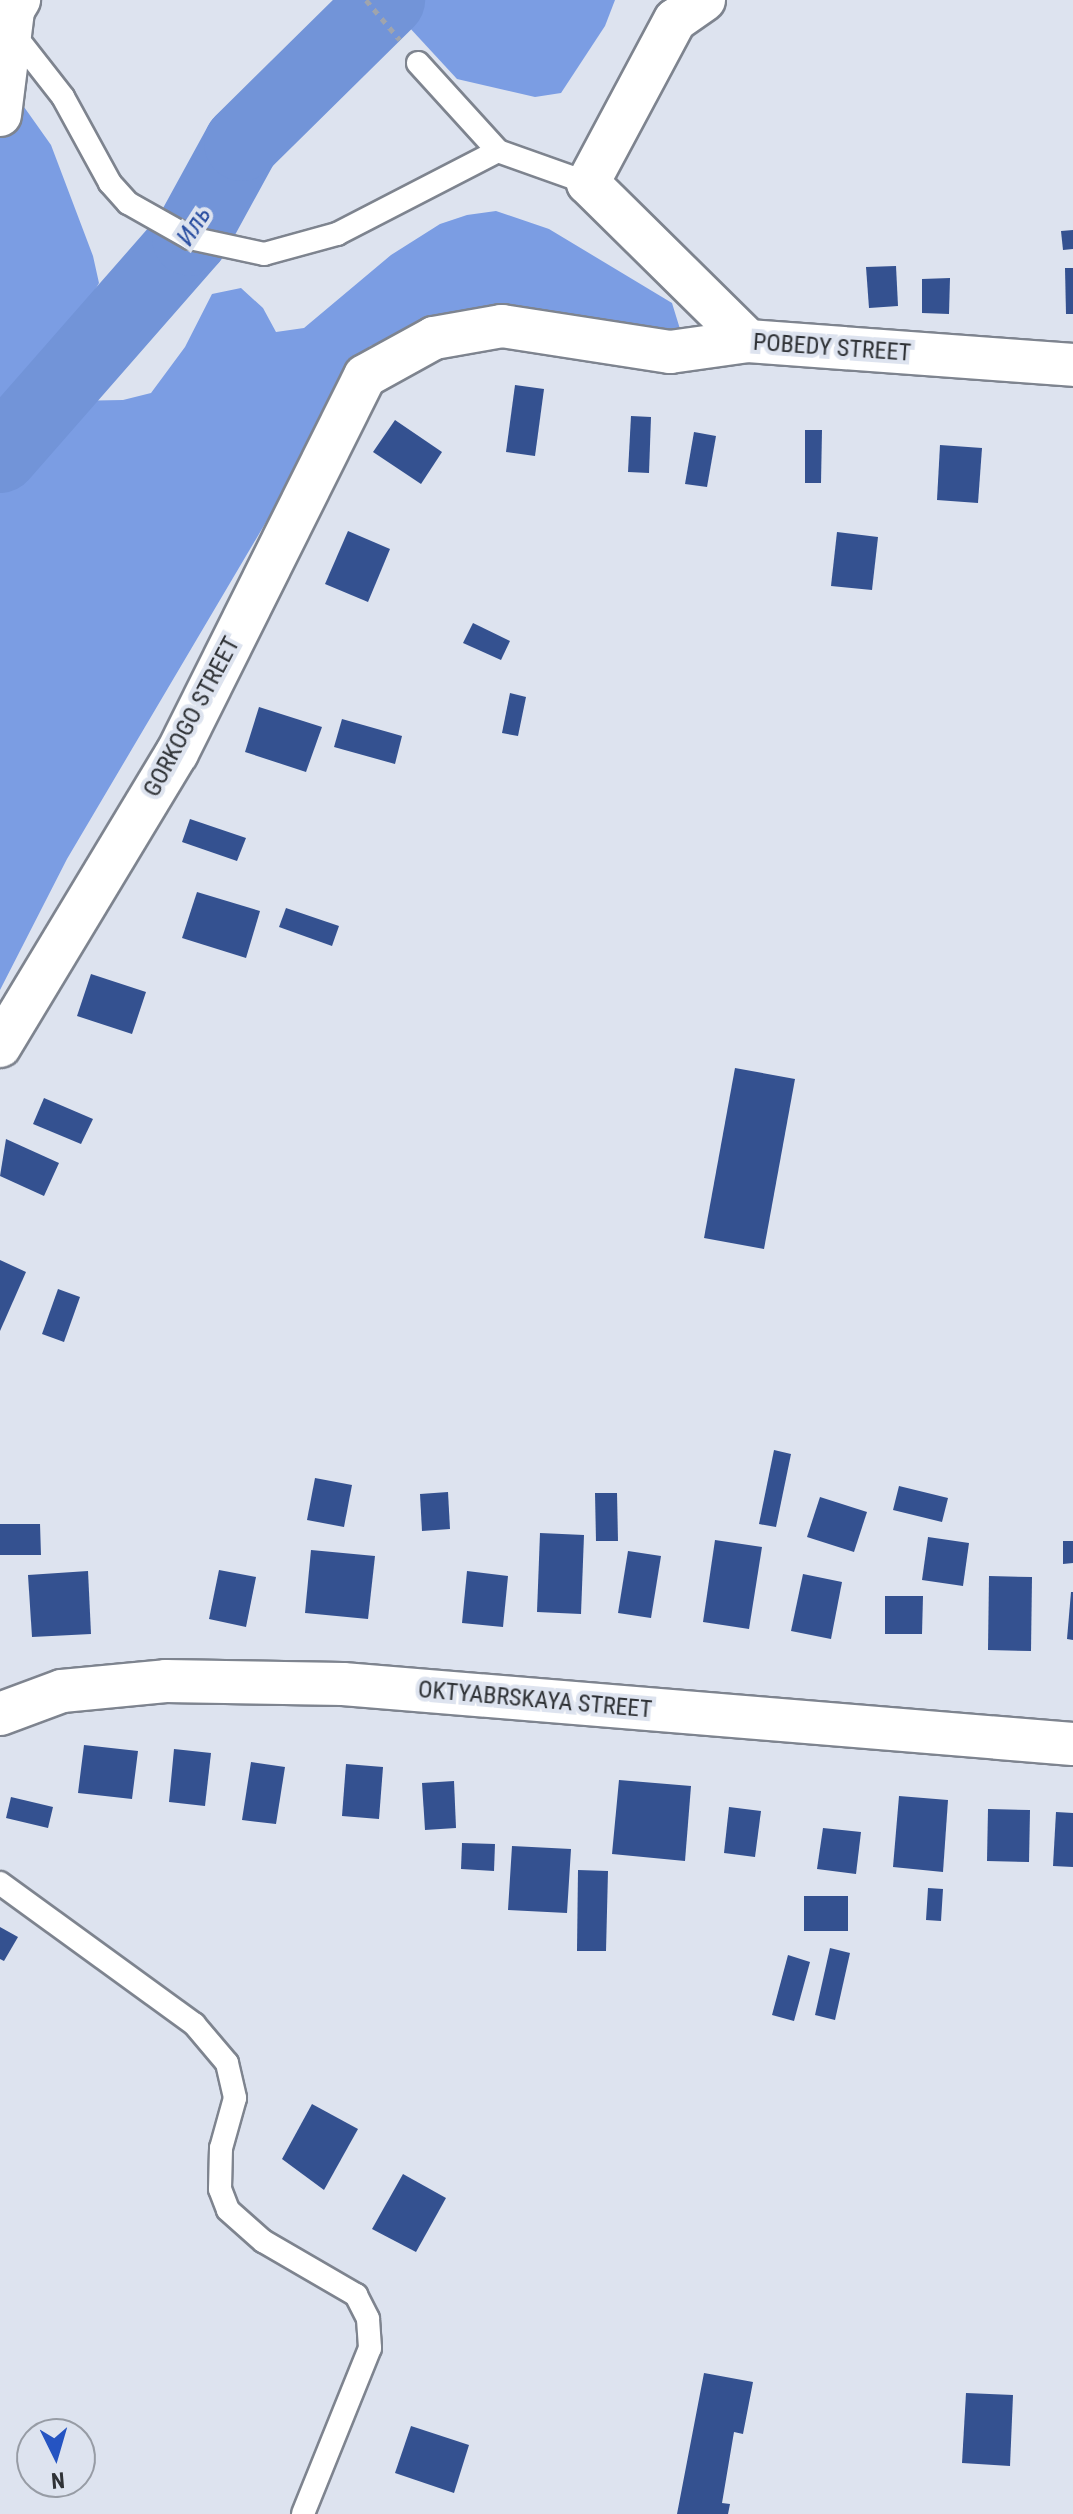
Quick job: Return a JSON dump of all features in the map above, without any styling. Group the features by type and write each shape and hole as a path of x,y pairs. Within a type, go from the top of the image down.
{"street":[{"path":"704,0 675,20 588,183 748,341"},
{"path":"0,115 12,11"},
{"name":"POBEDY STREET","path":"365,376 434,338 502,326 670,352 748,341 1073,365"},
{"name":"GORKOGO STREET","path":"0,1046 177,753 365,376"},
{"name":"OKTYABRSKAYA STREET","path":"0,1714 62,1691 166,1681 343,1684 1073,1744"}],"lane":[{"path":"12,11 110,183 128,203 190,238 264,254 337,234 498,151"},
{"path":"418,63 498,151 588,183"},
{"path":"0,1883 194,2024 227,2063 235,2098 221,2148 220,2189 228,2210 263,2241 356,2295 368,2319 370,2348 303,2514"}],"path":[{"path":"366,0 418,63"}],"shaded area":[{"path":"384,0 615,0 605,26 561,93 535,97 457,79"},
{"path":"0,73 51,145 93,256 99,283 68,337 47,356 43,385 68,401 123,400 151,393 185,347 212,294 241,288 263,308 276,332 304,328 391,255 440,224 467,215 496,211 549,229 672,303 680,329 439,328 370,346 67,859 0,990"}],"building":[{"path":"1073,230 1073,249 1063,250 1061,231"},
{"path":"896,266 898,306 869,308 866,267"},
{"path":"1065,268 1073,268 1073,314 1066,314"},
{"path":"950,278 949,314 922,313 922,279"},
{"path":"515,385 544,389 535,456 506,452"},
{"path":"631,416 651,417 649,473 628,472"},
{"path":"395,420 442,452 421,484 373,452"},
{"path":"805,430 822,430 821,483 805,483"},
{"path":"694,432 716,436 707,487 685,484"},
{"path":"940,445 982,448 978,503 937,500"},
{"path":"348,531 390,549 368,602 325,584"},
{"path":"837,532 878,537 872,590 831,586"},
{"path":"473,623 510,641 501,660 463,643"},
{"path":"510,693 526,697 518,736 502,733"},
{"path":"259,707 322,727 306,772 245,752"},
{"path":"342,719 402,736 395,764 334,747"},
{"path":"190,819 246,838 237,861 182,842"},
{"path":"197,892 260,911 246,958 182,938"},
{"path":"286,908 339,926 332,946 279,927"},
{"path":"91,974 146,992 132,1034 77,1016"},
{"path":"735,1068 795,1079 764,1249 704,1238"},
{"path":"44,1098 93,1119 81,1144 33,1124"},
{"path":"6,1139 59,1163 44,1196 0,1176"},
{"path":"0,1260 26,1272 0,1331"},
{"path":"58,1289 80,1297 64,1342 42,1334"},
{"path":"774,1450 791,1454 776,1527 759,1524"},
{"path":"315,1478 352,1485 344,1527 307,1520"},
{"path":"899,1486 948,1498 942,1522 893,1510"},
{"path":"448,1492 450,1529 422,1531 420,1494"},
{"path":"595,1493 617,1493 618,1541 596,1541"},
{"path":"820,1497 867,1512 854,1552 807,1537"},
{"path":"0,1524 40,1524 41,1555 0,1555"},
{"path":"540,1533 584,1535 581,1614 537,1612"},
{"path":"928,1537 969,1543 963,1586 922,1580"},
{"path":"715,1540 762,1547 749,1629 703,1622"},
{"path":"1063,1541 1073,1541 1073,1563 1063,1564"},
{"path":"311,1550 375,1556 368,1619 305,1613"},
{"path":"628,1551 661,1556 651,1618 618,1613"},
{"path":"219,1570 256,1577 246,1627 209,1619"},
{"path":"88,1571 91,1634 32,1637 28,1575"},
{"path":"467,1571 508,1576 503,1627 462,1623"},
{"path":"803,1574 842,1582 831,1639 791,1631"},
{"path":"989,1576 1032,1577 1031,1651 988,1650"},
{"path":"1073,1592 1073,1640 1067,1639"},
{"path":"885,1596 923,1596 922,1634 885,1634"},
{"path":"84,1745 138,1751 132,1799 78,1793"},
{"path":"174,1749 211,1753 205,1806 169,1802"},
{"path":"251,1762 285,1767 276,1824 242,1820"},
{"path":"346,1764 383,1767 379,1819 342,1816"},
{"path":"619,1780 691,1786 685,1861 612,1854"},
{"path":"454,1781 456,1828 425,1830 422,1783"},
{"path":"899,1796 948,1800 943,1872 893,1867"},
{"path":"11,1797 53,1807 48,1828 6,1818"},
{"path":"729,1807 761,1811 755,1857 724,1853"},
{"path":"988,1809 1030,1810 1029,1862 987,1861"},
{"path":"1056,1812 1073,1813 1073,1867 1053,1866"},
{"path":"823,1828 861,1832 856,1874 817,1869"},
{"path":"462,1843 495,1844 494,1871 461,1869"},
{"path":"512,1846 571,1849 567,1913 508,1910"},
{"path":"578,1870 608,1871 606,1951 577,1951"},
{"path":"928,1888 943,1889 941,1921 926,1920"},
{"path":"804,1896 848,1896 848,1931 804,1931"},
{"path":"0,1927 18,1937 4,1961 0,1959"},
{"path":"830,1948 850,1953 835,2020 815,2015"},
{"path":"788,1955 810,1962 794,2021 772,2015"},
{"path":"312,2104 358,2129 324,2190 282,2159"},
{"path":"403,2174 446,2198 416,2252 372,2229"},
{"path":"704,2373 753,2382 743,2434 734,2432 722,2503 730,2504 728,2514 677,2514"},
{"path":"966,2393 1013,2395 1010,2466 962,2463"},
{"path":"411,2426 469,2445 454,2493 395,2473"}],"waterway":[{"name":"Иль","path":"0,455 190,238 242,143 387,0"}]}
